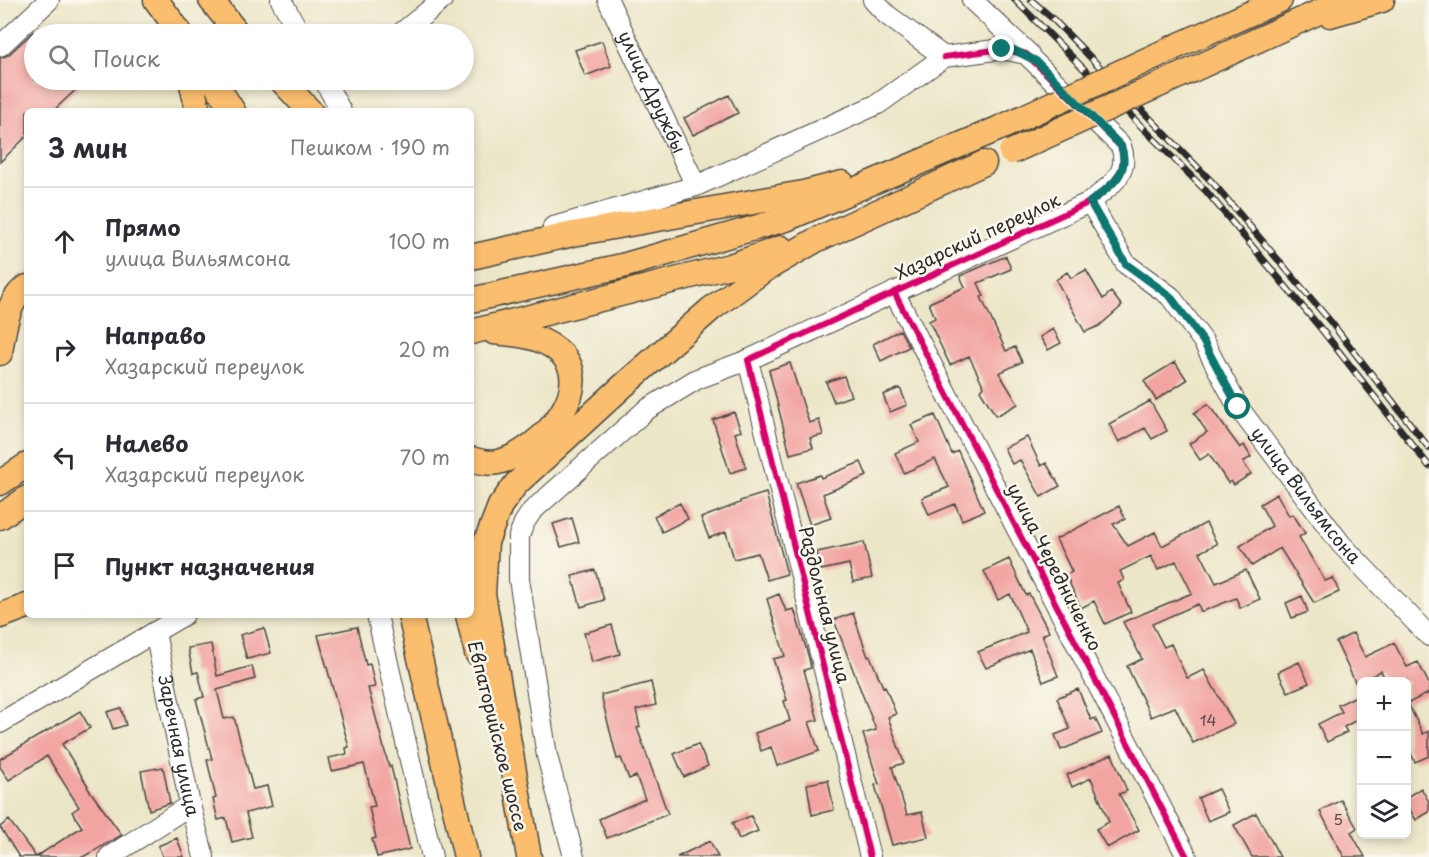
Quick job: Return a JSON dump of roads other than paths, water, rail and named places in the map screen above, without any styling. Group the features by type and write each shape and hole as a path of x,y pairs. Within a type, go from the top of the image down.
{"main road":[{"path":"156,0 172,24"},
{"path":"211,0 230,24"},
{"path":"474,299 622,266 753,229 851,193 969,143 1280,0"},
{"path":"474,331 730,266 826,231 1011,152 1345,0"},
{"path":"1270,33 1382,0"},
{"path":"193,90 197,108"},
{"path":"219,90 231,108"},
{"path":"275,90 286,108"},
{"path":"290,90 307,108"},
{"path":"474,286 629,251 771,209 845,182 969,143"},
{"path":"528,857 483,594 486,542 500,506 516,484 632,378 711,309 764,270 816,240 984,163"},
{"path":"474,256 584,232 803,193 845,182"},
{"path":"0,353 4,325 16,292"},
{"path":"474,331 527,336 548,344 561,353 569,363 572,389 561,417 536,440 508,459 496,463 474,459"},
{"path":"0,483 24,467"},
{"path":"0,517 24,500"},
{"path":"0,616 24,607"},
{"path":"411,618 466,857"},
{"name":"Евпаторийское шоссе","path":"469,618 528,857"}],"street":[{"path":"0,46 49,0"},
{"path":"281,0 294,24"},
{"path":"412,24 442,0"},
{"name":"улица Дружбы","path":"608,0 696,186"},
{"path":"474,246 565,224 696,186 878,104 944,57 887,15 873,0"},
{"path":"972,0 1036,61"},
{"name":"Хазарский переулок","path":"574,857 547,756 530,655 517,554 524,523 532,511 646,411 697,379 748,360 1090,202 1121,174 1124,155 1121,146 1036,61 1014,50 944,57"},
{"path":"335,90 340,108"},
{"name":"улица Вильямсона","path":"1090,202 1126,264 1170,296 1203,341 1238,407 1341,544 1429,636"},
{"name":"улица Чередниченко","path":"894,292 1187,857"},
{"name":"Раздольная улица","path":"748,360 870,857"},
{"path":"0,723 179,618"},
{"path":"378,618 432,857"},
{"name":"Заречная улица","path":"154,632 190,804 204,857"},
{"path":"109,857 190,804"}],"railway":[{"path":"1015,0 1206,191 1322,330 1429,466"},
{"path":"1031,0 1052,18 1214,184 1330,321 1429,448"}]}
